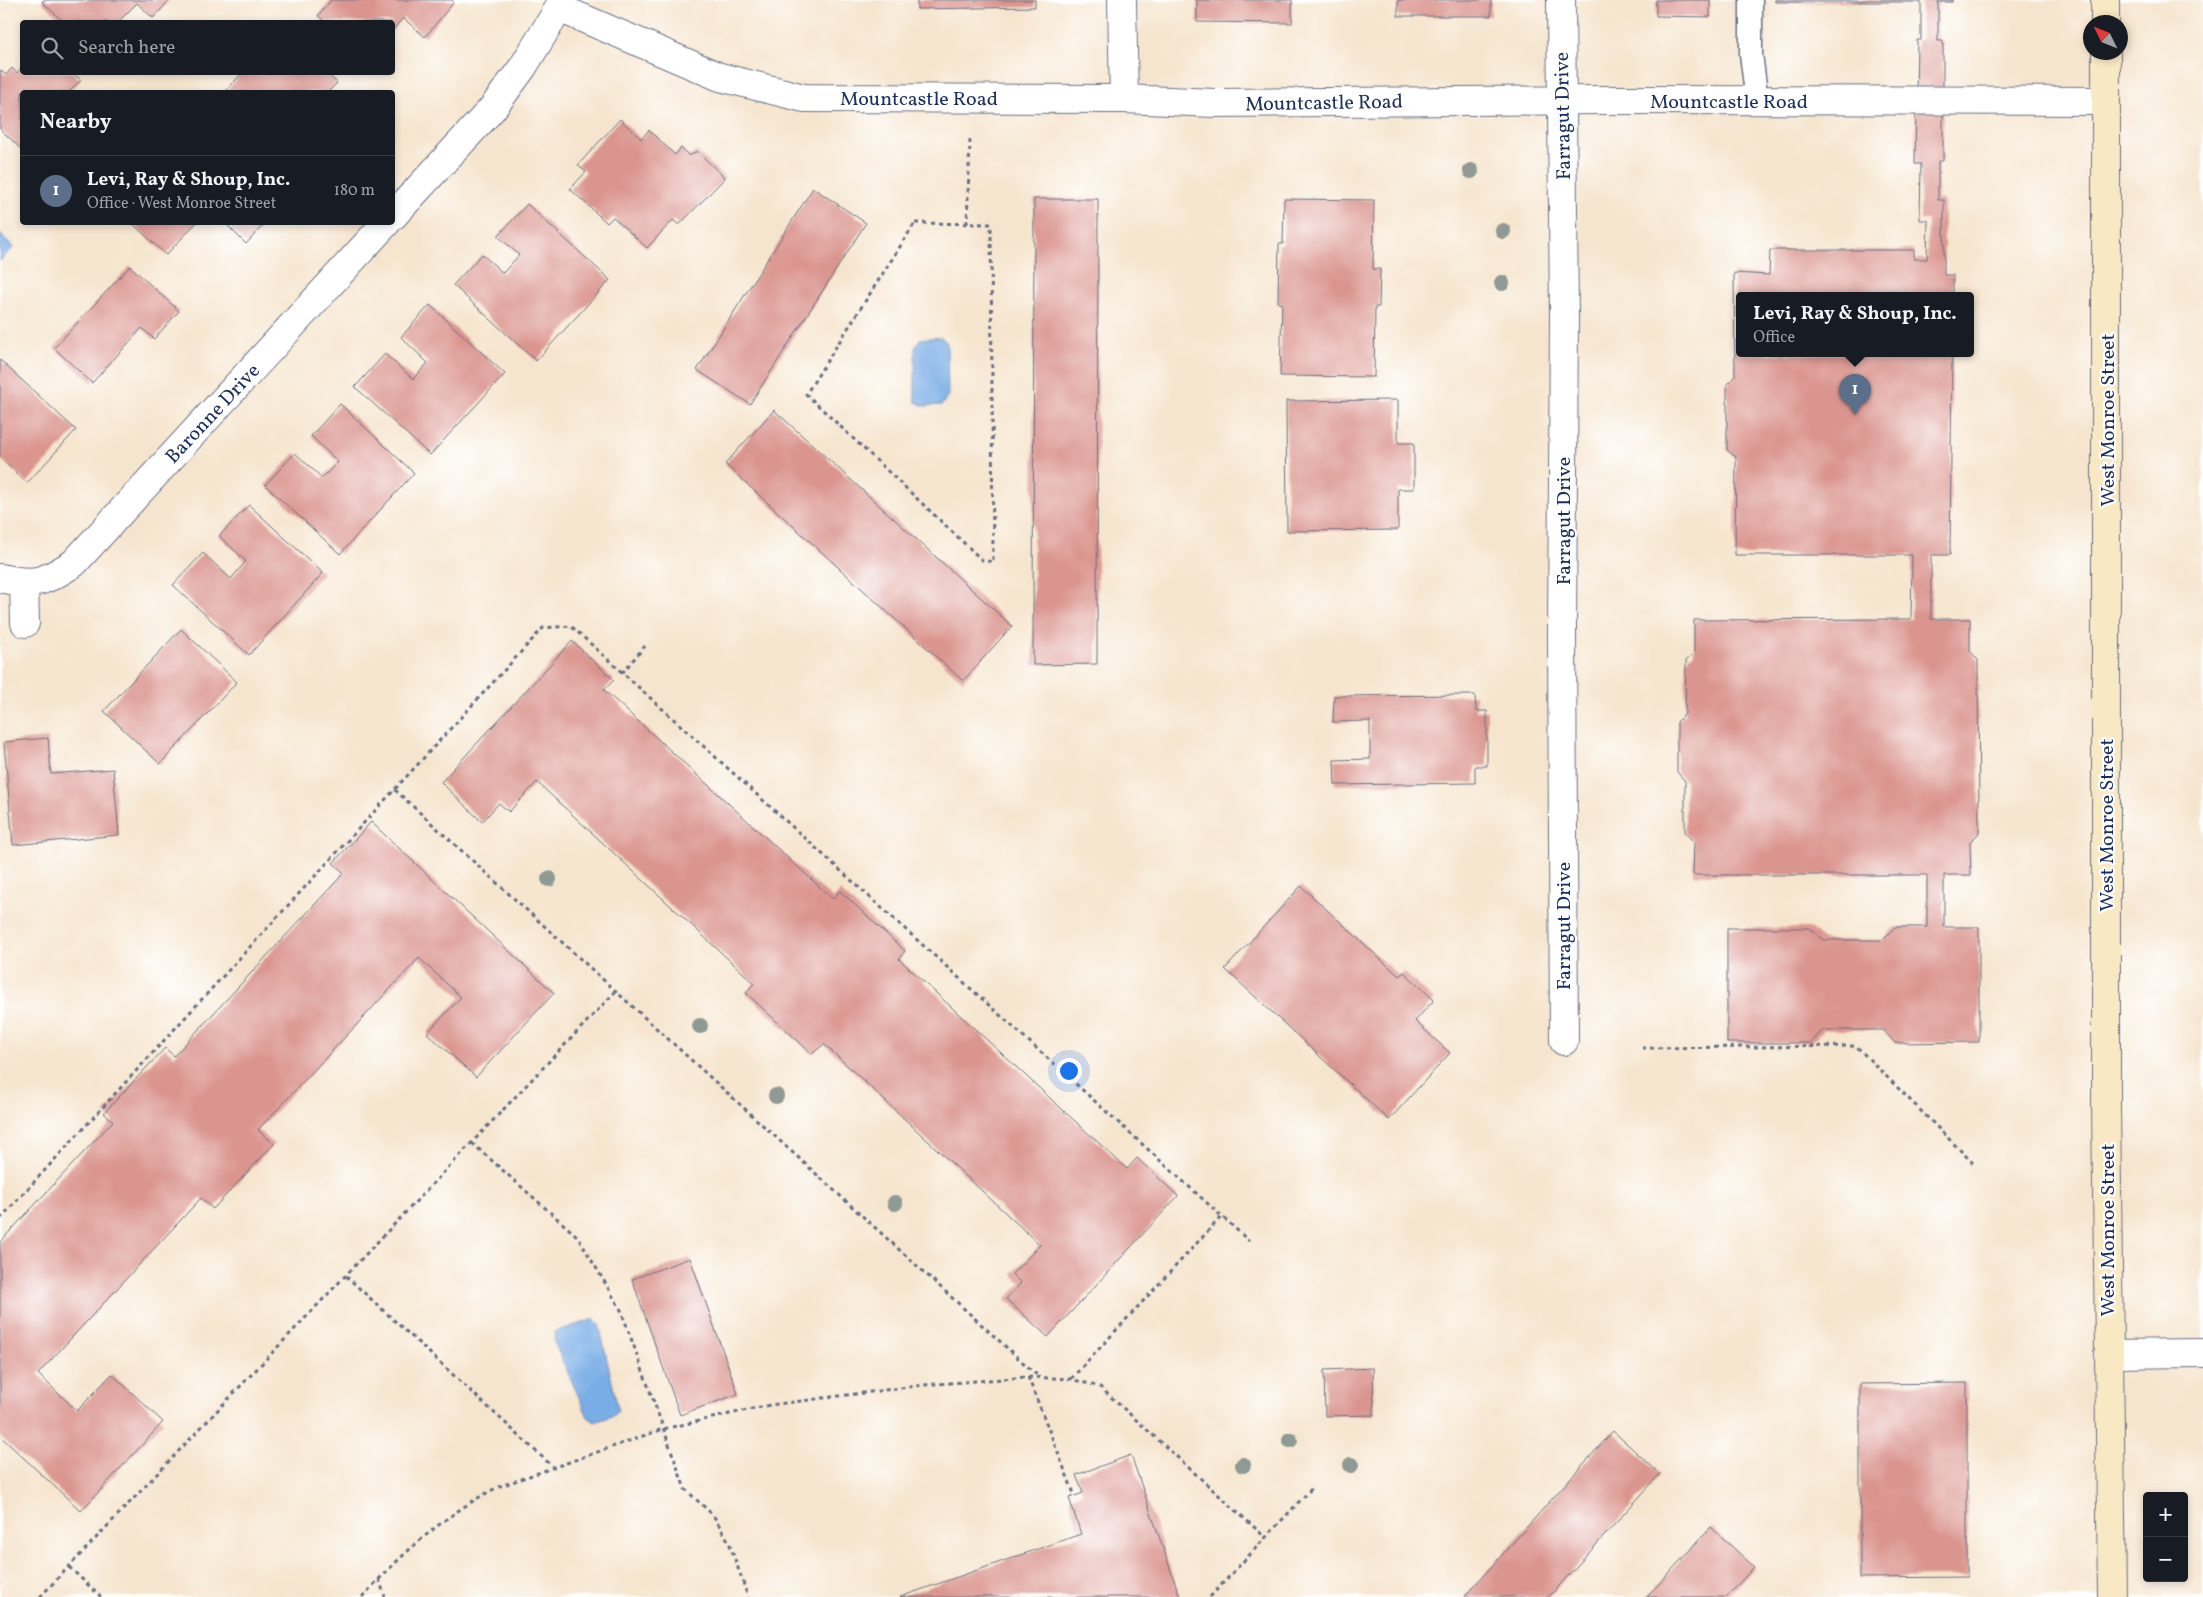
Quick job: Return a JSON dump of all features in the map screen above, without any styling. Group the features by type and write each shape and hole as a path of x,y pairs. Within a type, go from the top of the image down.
{"street":[{"path":"1122,0 1124,99"},
{"name":"Farragut Drive","path":"1561,0 1563,100 1562,642 1564,1041"},
{"path":"2105,0 2105,15"},
{"path":"395,214 492,109 523,67 560,4"},
{"name":"Mountcastle Road","path":"560,4 720,77 804,98 1124,99 1214,103 1563,100 2106,101"},
{"name":"West Monroe Street","path":"2106,60 2108,1354 2112,1597"},
{"name":"Baronne Drive","path":"12,581 48,579 74,562 384,225"},
{"path":"12,581 25,623"},
{"path":"2108,1354 2203,1353"}],"lane":[{"path":"1751,0 1751,54 1757,101"}],"path":[{"path":"967,224 970,140"},
{"path":"915,223 967,224 990,224 994,562 982,560 806,394 915,223"},
{"path":"0,1219 543,628 571,626 1249,1242"},
{"path":"622,672 645,646"},
{"path":"395,790 1039,1377"},
{"path":"40,1597 615,992"},
{"path":"1642,1048 1856,1046 1973,1162"},
{"path":"472,1143 578,1237 621,1310 685,1489 713,1515 729,1542 748,1597"},
{"path":"1071,1379 1222,1216"},
{"path":"346,1276 553,1467"},
{"path":"1028,1377 1075,1496"},
{"path":"362,1597 416,1543 449,1516 498,1487 663,1430 770,1405 924,1385 1028,1377 1071,1379 1100,1387 1266,1538"},
{"path":"1210,1597 1312,1488"},
{"path":"69,1567 101,1597"},
{"path":"379,1579 385,1597"}],"water":[{"path":"0,234 14,247 0,261"},
{"path":"941,337 947,343 948,395 942,405 924,406 916,402 915,398 915,348 920,339"},
{"path":"594,1319 599,1324 618,1409 615,1415 595,1422 588,1417 554,1342 555,1332"}],"building":[{"path":"43,0 170,0 153,18 137,3 120,20 62,20 42,2"},
{"path":"331,0 452,0 454,2 425,37 403,18 395,27 395,20 323,20 318,16"},
{"path":"917,0 1035,0 1035,7 917,9"},
{"path":"1197,0 1292,0 1292,23 1197,22"},
{"path":"1398,0 1491,0 1491,16 1398,16"},
{"path":"1656,0 1710,0 1710,17 1656,16"},
{"path":"1775,0 1952,0 1952,2 1938,2 1938,41 1943,41 1943,161 1938,161 1938,200 1944,200 1944,275 1953,275 1953,292 1736,292 1736,357 1952,357 1950,555 1931,555 1931,619 1970,619 1970,651 1978,660 1979,833 1970,842 1971,875 1944,875 1944,927 1979,927 1979,1042 1895,1043 1883,1030 1823,1030 1811,1043 1727,1043 1727,928 1810,928 1823,940 1882,940 1895,927 1927,927 1927,875 1693,875 1694,842 1685,833 1685,781 1677,772 1677,722 1685,714 1686,661 1694,653 1694,620 1911,619 1912,555 1735,555 1736,457 1727,450 1727,384 1735,376 1734,273 1769,275 1770,250 1914,250 1914,259 1927,259 1928,220 1920,220 1921,164 1915,164 1917,40 1921,40 1921,2 1775,2"},
{"path":"12,68 17,73 20,69 20,75 75,75 81,80 71,90 20,90 20,148 0,129 0,70 6,75"},
{"path":"240,75 329,75 337,83 330,90 227,90"},
{"path":"620,119 641,139 649,130 675,155 681,148 689,156 697,151 725,178 679,225 673,220 647,248 613,217 607,223 570,189 586,172 578,165"},
{"path":"813,188 866,223 750,404 697,370"},
{"path":"1034,199 1098,199 1097,664 1033,665"},
{"path":"1284,199 1374,200 1373,269 1380,269 1379,307 1375,307 1374,377 1280,376 1282,303 1278,303 1279,244 1283,244"},
{"path":"527,204 610,280 536,361 453,285 482,254 503,273 519,255 498,236"},
{"path":"134,225 194,225 166,255"},
{"path":"227,225 263,225 246,244"},
{"path":"130,266 179,311 154,339 142,328 92,383 54,348"},
{"path":"430,305 505,374 430,455 355,387 385,354 413,379 428,363 401,337"},
{"path":"0,360 76,430 27,483 0,458"},
{"path":"1398,400 1398,443 1414,443 1414,489 1398,489 1398,530 1287,531 1286,401"},
{"path":"340,404 414,473 340,554 265,485 295,453 322,478 338,462 311,436"},
{"path":"774,410 1012,626 963,681 725,464"},
{"path":"249,505 323,573 249,655 173,585 203,553 231,579 246,561 219,536"},
{"path":"181,629 237,682 160,764 104,711"},
{"path":"572,641 614,680 604,690 833,899 840,891 905,951 899,959 1127,1169 1137,1158 1178,1196 1048,1337 1006,1299 1021,1283 1012,1274 1040,1245 824,1044 812,1054 746,993 754,983 537,782 509,812 499,803 482,822 441,782"},
{"path":"1475,695 1476,711 1487,711 1487,766 1475,766 1475,783 1335,785 1334,760 1370,759 1370,721 1333,722 1334,696"},
{"path":"48,738 51,774 113,769 119,835 13,845 4,742"},
{"path":"371,822 554,993 476,1077 427,1033 461,997 419,958 258,1130 274,1144 213,1209 201,1198 38,1374 77,1411 112,1374 163,1422 81,1511 0,1436 0,1242 113,1121 104,1113 165,1048 174,1056 344,873 333,863"},
{"path":"1301,886 1399,976 1404,972 1434,1000 1415,1021 1450,1053 1389,1120 1225,969"},
{"path":"690,1258 738,1394 680,1415 632,1279"},
{"path":"1373,1368 1374,1415 1325,1416 1324,1370"},
{"path":"1967,1383 1967,1577 1860,1578 1860,1384"},
{"path":"1613,1431 1660,1474 1549,1597 1465,1596"},
{"path":"1131,1455 1180,1597 900,1597 1081,1534 1069,1498 1083,1493 1076,1475"},
{"path":"1711,1527 1754,1567 1727,1597 1647,1597"}],"place":[{"name":"Levi, Ray & Shoup, Inc.","path":"1855,415"}]}
